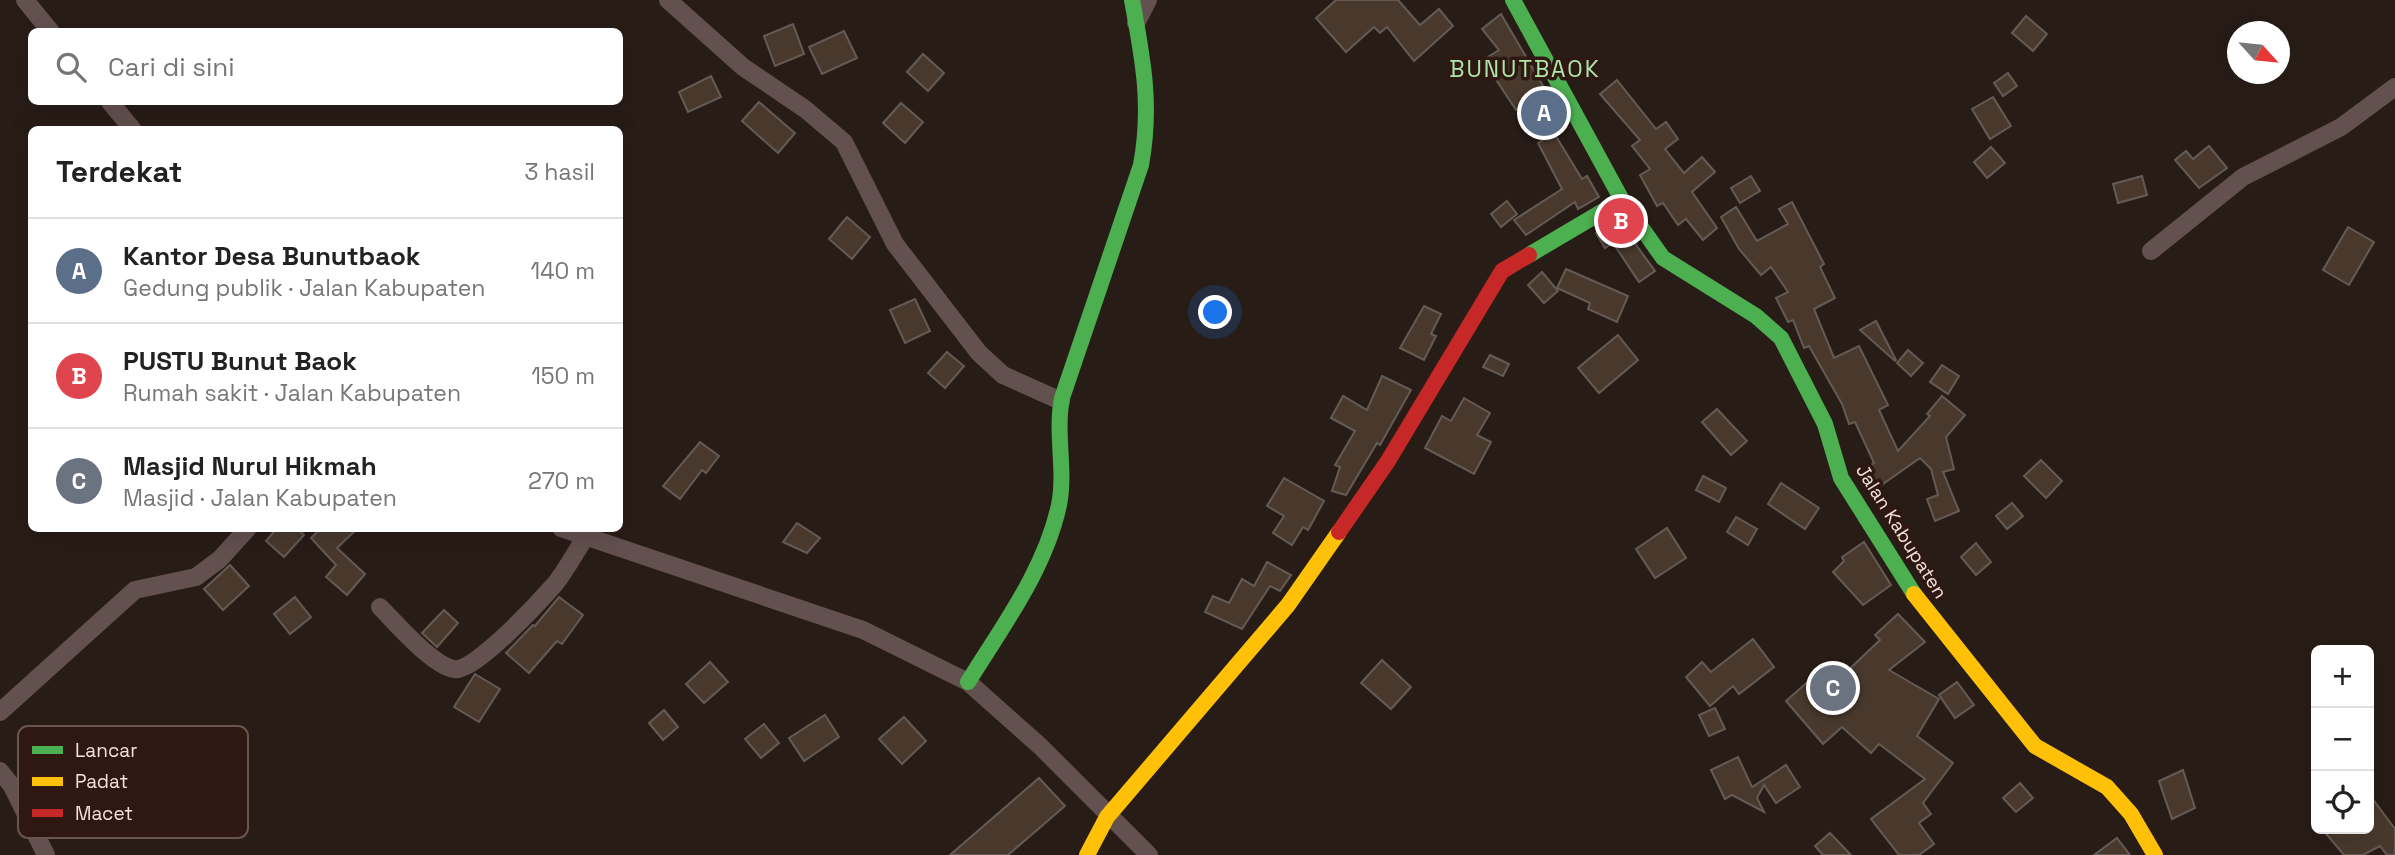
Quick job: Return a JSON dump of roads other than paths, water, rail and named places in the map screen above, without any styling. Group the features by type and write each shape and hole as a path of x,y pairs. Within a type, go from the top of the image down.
{"street":[{"path":"25,0 48,28"},
{"path":"668,0 743,67 805,109 844,142 895,244 979,353 1003,375 1060,401"},
{"path":"968,682 1051,536 1060,500 1060,401 1088,315 1135,188 1147,129 1143,55 1132,0"},
{"path":"1136,23 1148,0"},
{"name":"Jalan Kabupaten","path":"1513,0 1622,200 1663,258 1756,316 1781,338 1825,424 1841,478 1916,597 2035,746 2047,757 2100,783 2143,829 2155,855"},
{"path":"2151,251 2244,177 2340,127 2395,88"},
{"path":"112,105 130,126"},
{"path":"1087,855 1107,817 1288,605 1388,461 1502,271 1622,200"},
{"path":"0,712 135,590 195,577 220,559 244,532"},
{"path":"571,532 863,631 968,682 1040,746 1107,817 1149,855"},
{"path":"380,607 422,649 451,669 463,670 484,654 556,583 585,538"},
{"path":"0,771 18,798"},
{"path":"38,838 46,855"}],"place":[{"name":"Kantor Desa Bunutbaok","path":"1544,113"},
{"name":"PUSTU Bunut Baok","path":"1621,221"},
{"name":"Masjid Nurul Hikmah","path":"1833,688"}],"district":[{"name":"BUNUTBAOK","path":"1525,69"}]}
